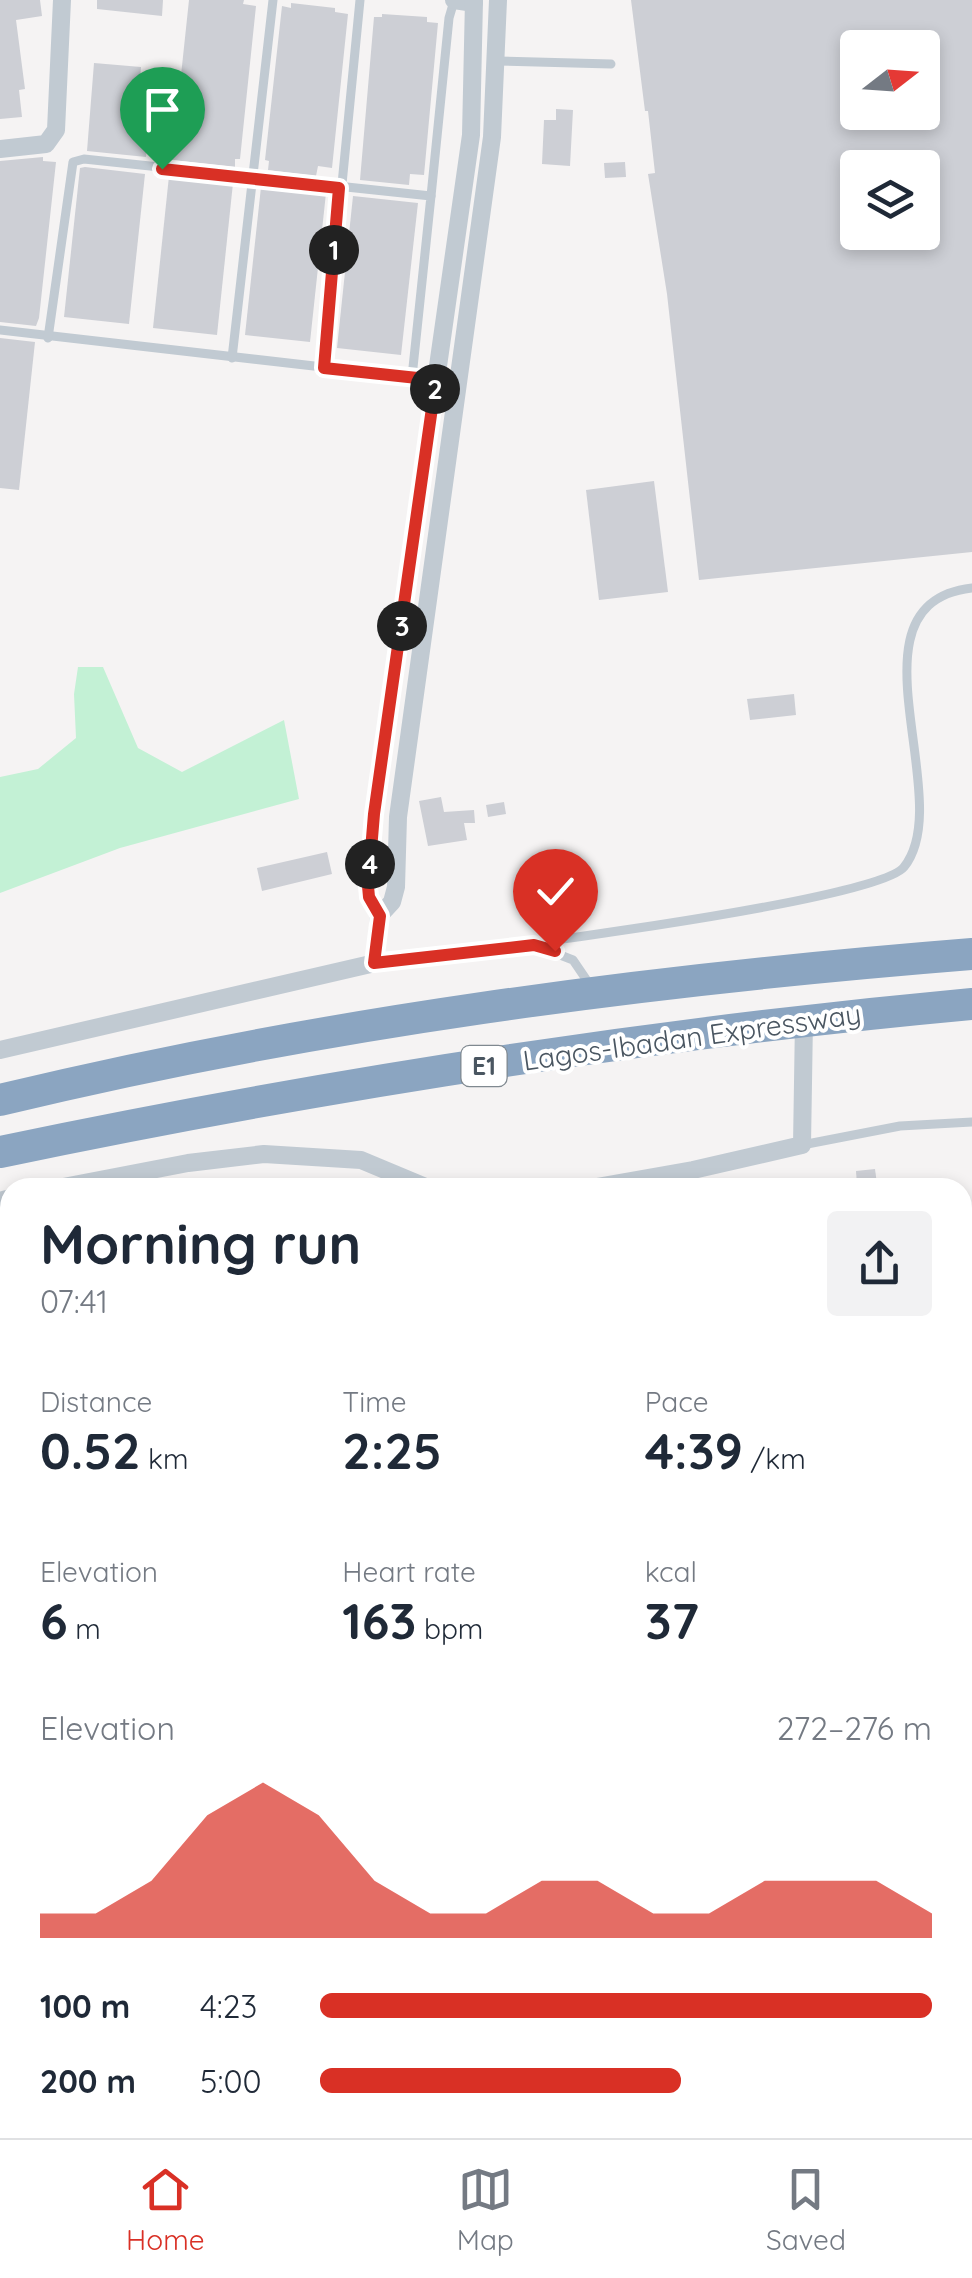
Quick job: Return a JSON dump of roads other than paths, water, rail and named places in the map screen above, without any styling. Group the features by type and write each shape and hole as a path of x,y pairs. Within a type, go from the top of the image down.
{"highway":[{"name":"Lagos-Ibadan Expressway","path":"0,1100 372,1025 594,992 972,954"},
{"name":"Lagos-Ibadan Expressway","path":"0,1152 342,1086 804,1020 972,1004"}],"street":[{"path":"0,149 46,144 56,130 62,0"},
{"path":"380,916 369,897 368,886 374,814 471,135 474,1 454,0"},
{"path":"0,1050 374,963 380,916 392,902 396,888 398,816 492,138 498,0"},
{"path":"648,1178 802,1145 804,1020"},
{"path":"110,1178 264,1154 361,1160 404,1178"}],"lane":[{"path":"232,358 273,0"},
{"path":"324,368 360,0"},
{"path":"412,377 454,0"},
{"path":"497,61 610,64"},
{"path":"48,338 73,162 84,159 431,196"},
{"path":"0,330 436,380"},
{"path":"374,963 534,945 888,879 903,869 917,836 918,788 908,694 912,628 920,610 934,600 972,588"},
{"path":"534,945 573,960 594,992"},
{"path":"802,1145 900,1126 972,1122"}]}
